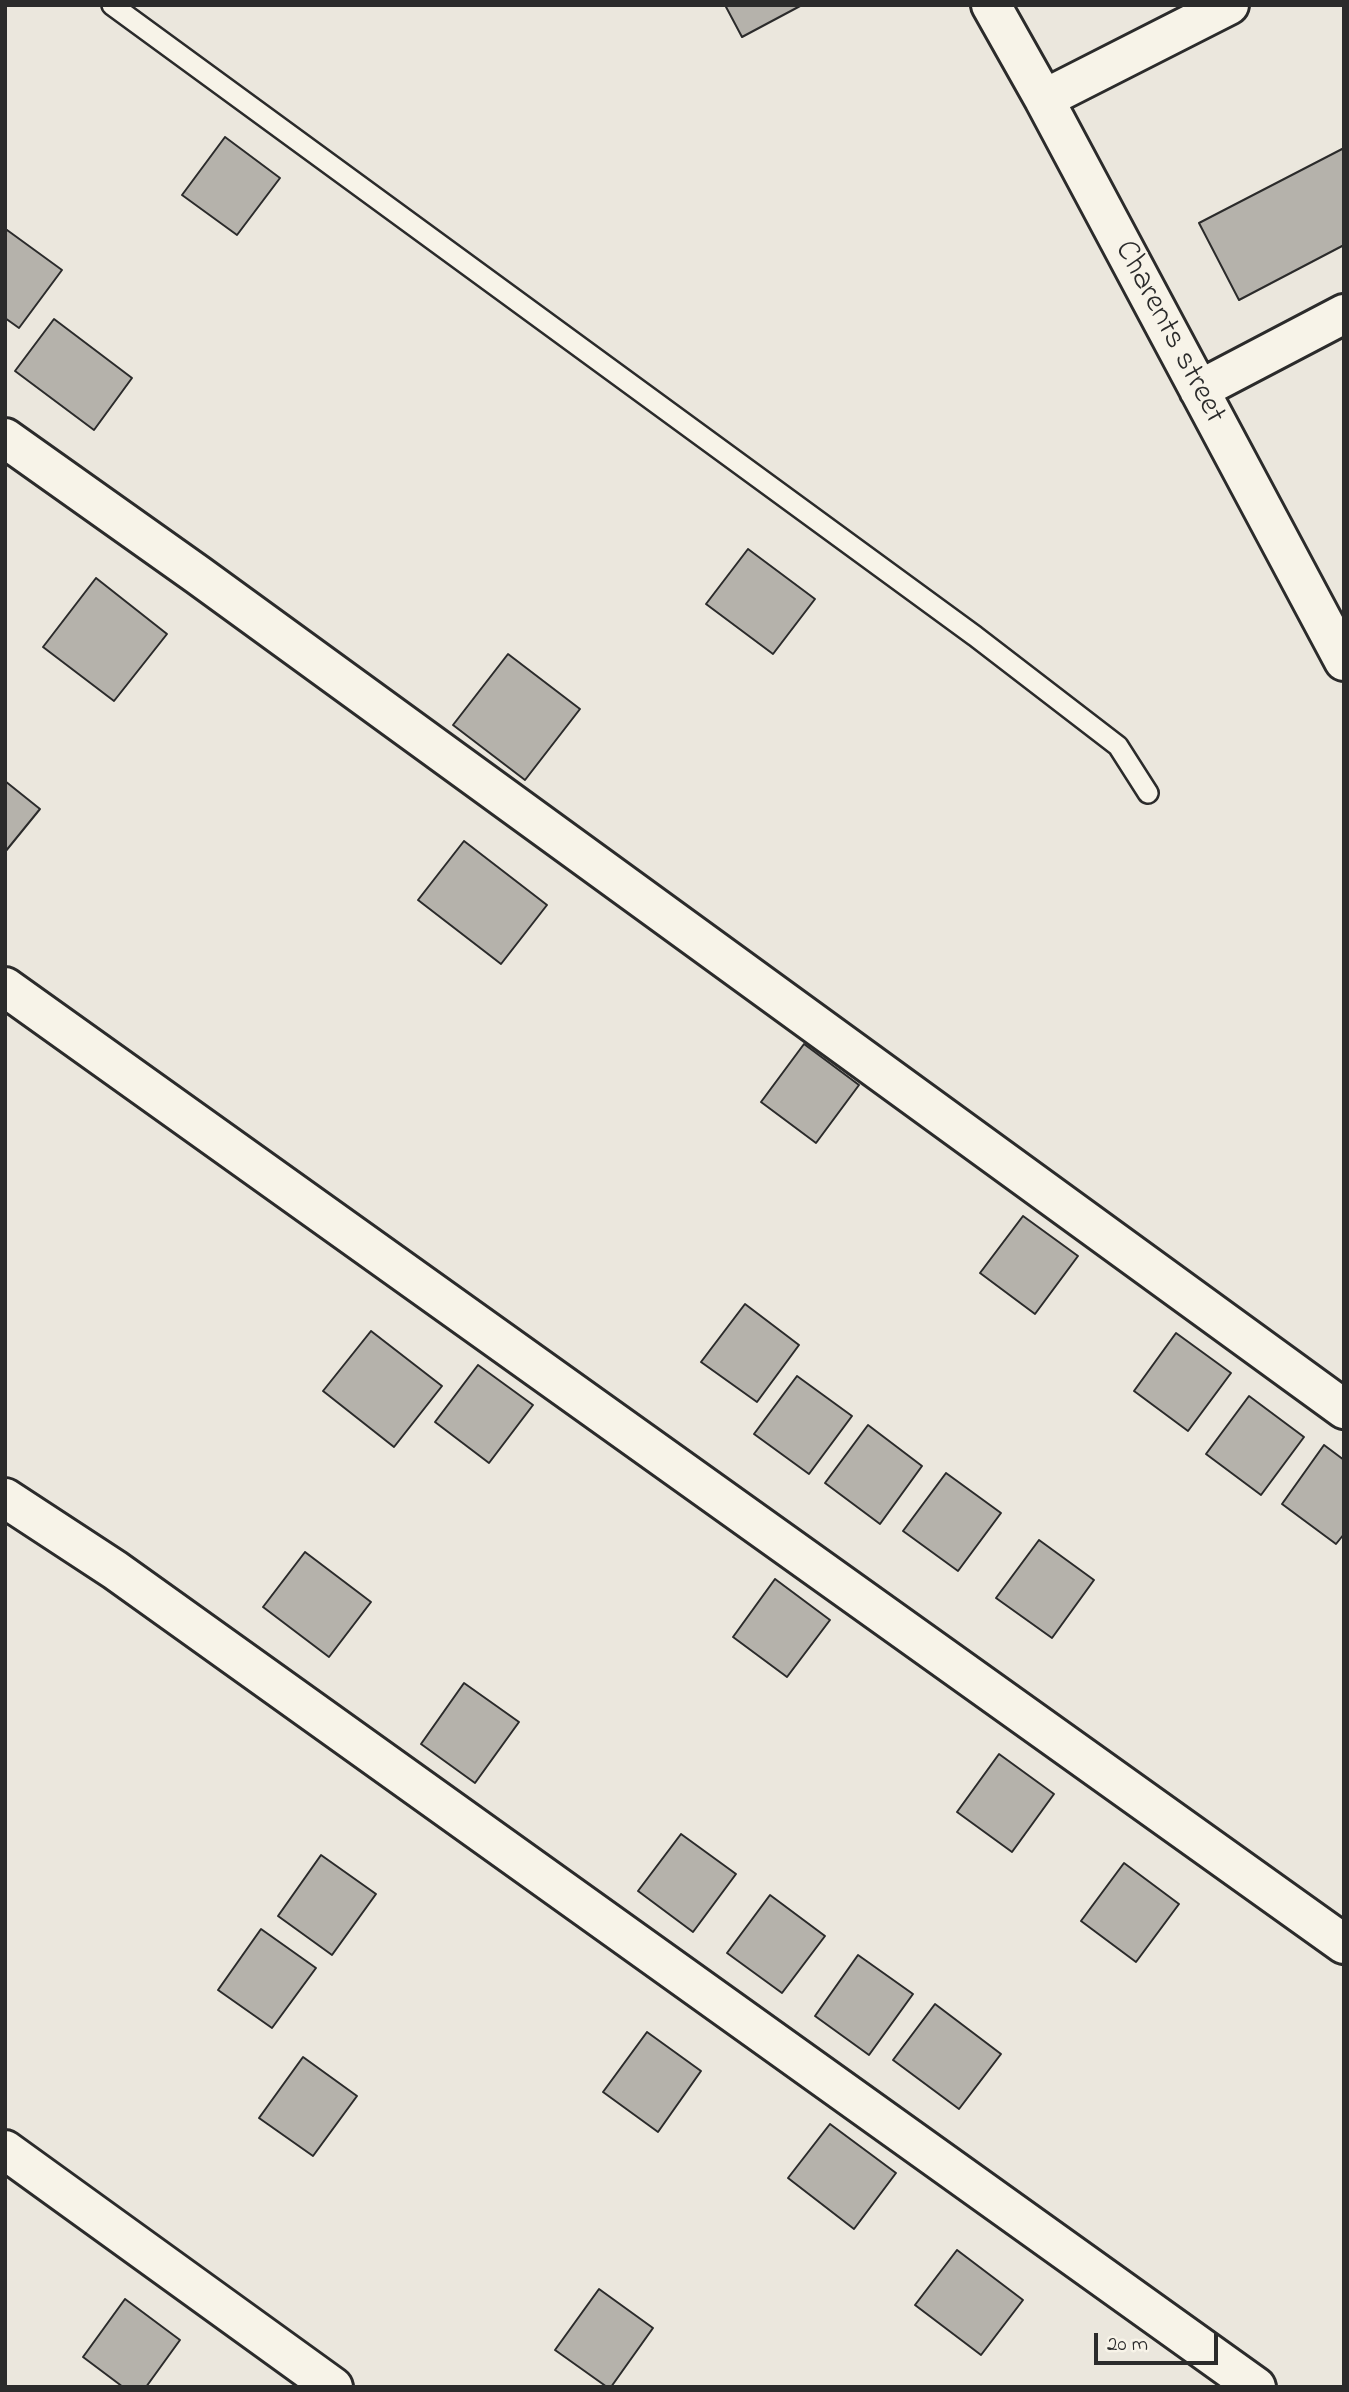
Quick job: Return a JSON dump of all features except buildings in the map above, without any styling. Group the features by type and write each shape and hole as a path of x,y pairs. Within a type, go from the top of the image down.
{"street":[{"name":"Charents street","path":"991,5 1044,99 1344,661"},
{"path":"1044,99 1229,5"},
{"path":"1199,390 1344,314"},
{"path":"5,438 210,583 1344,1409"},
{"path":"5,987 1344,1944"},
{"path":"5,1498 137,1586 1256,2387"},
{"path":"5,2150 333,2387"}],"lane":[{"path":"112,5 975,636 1118,746 1148,793"}]}
